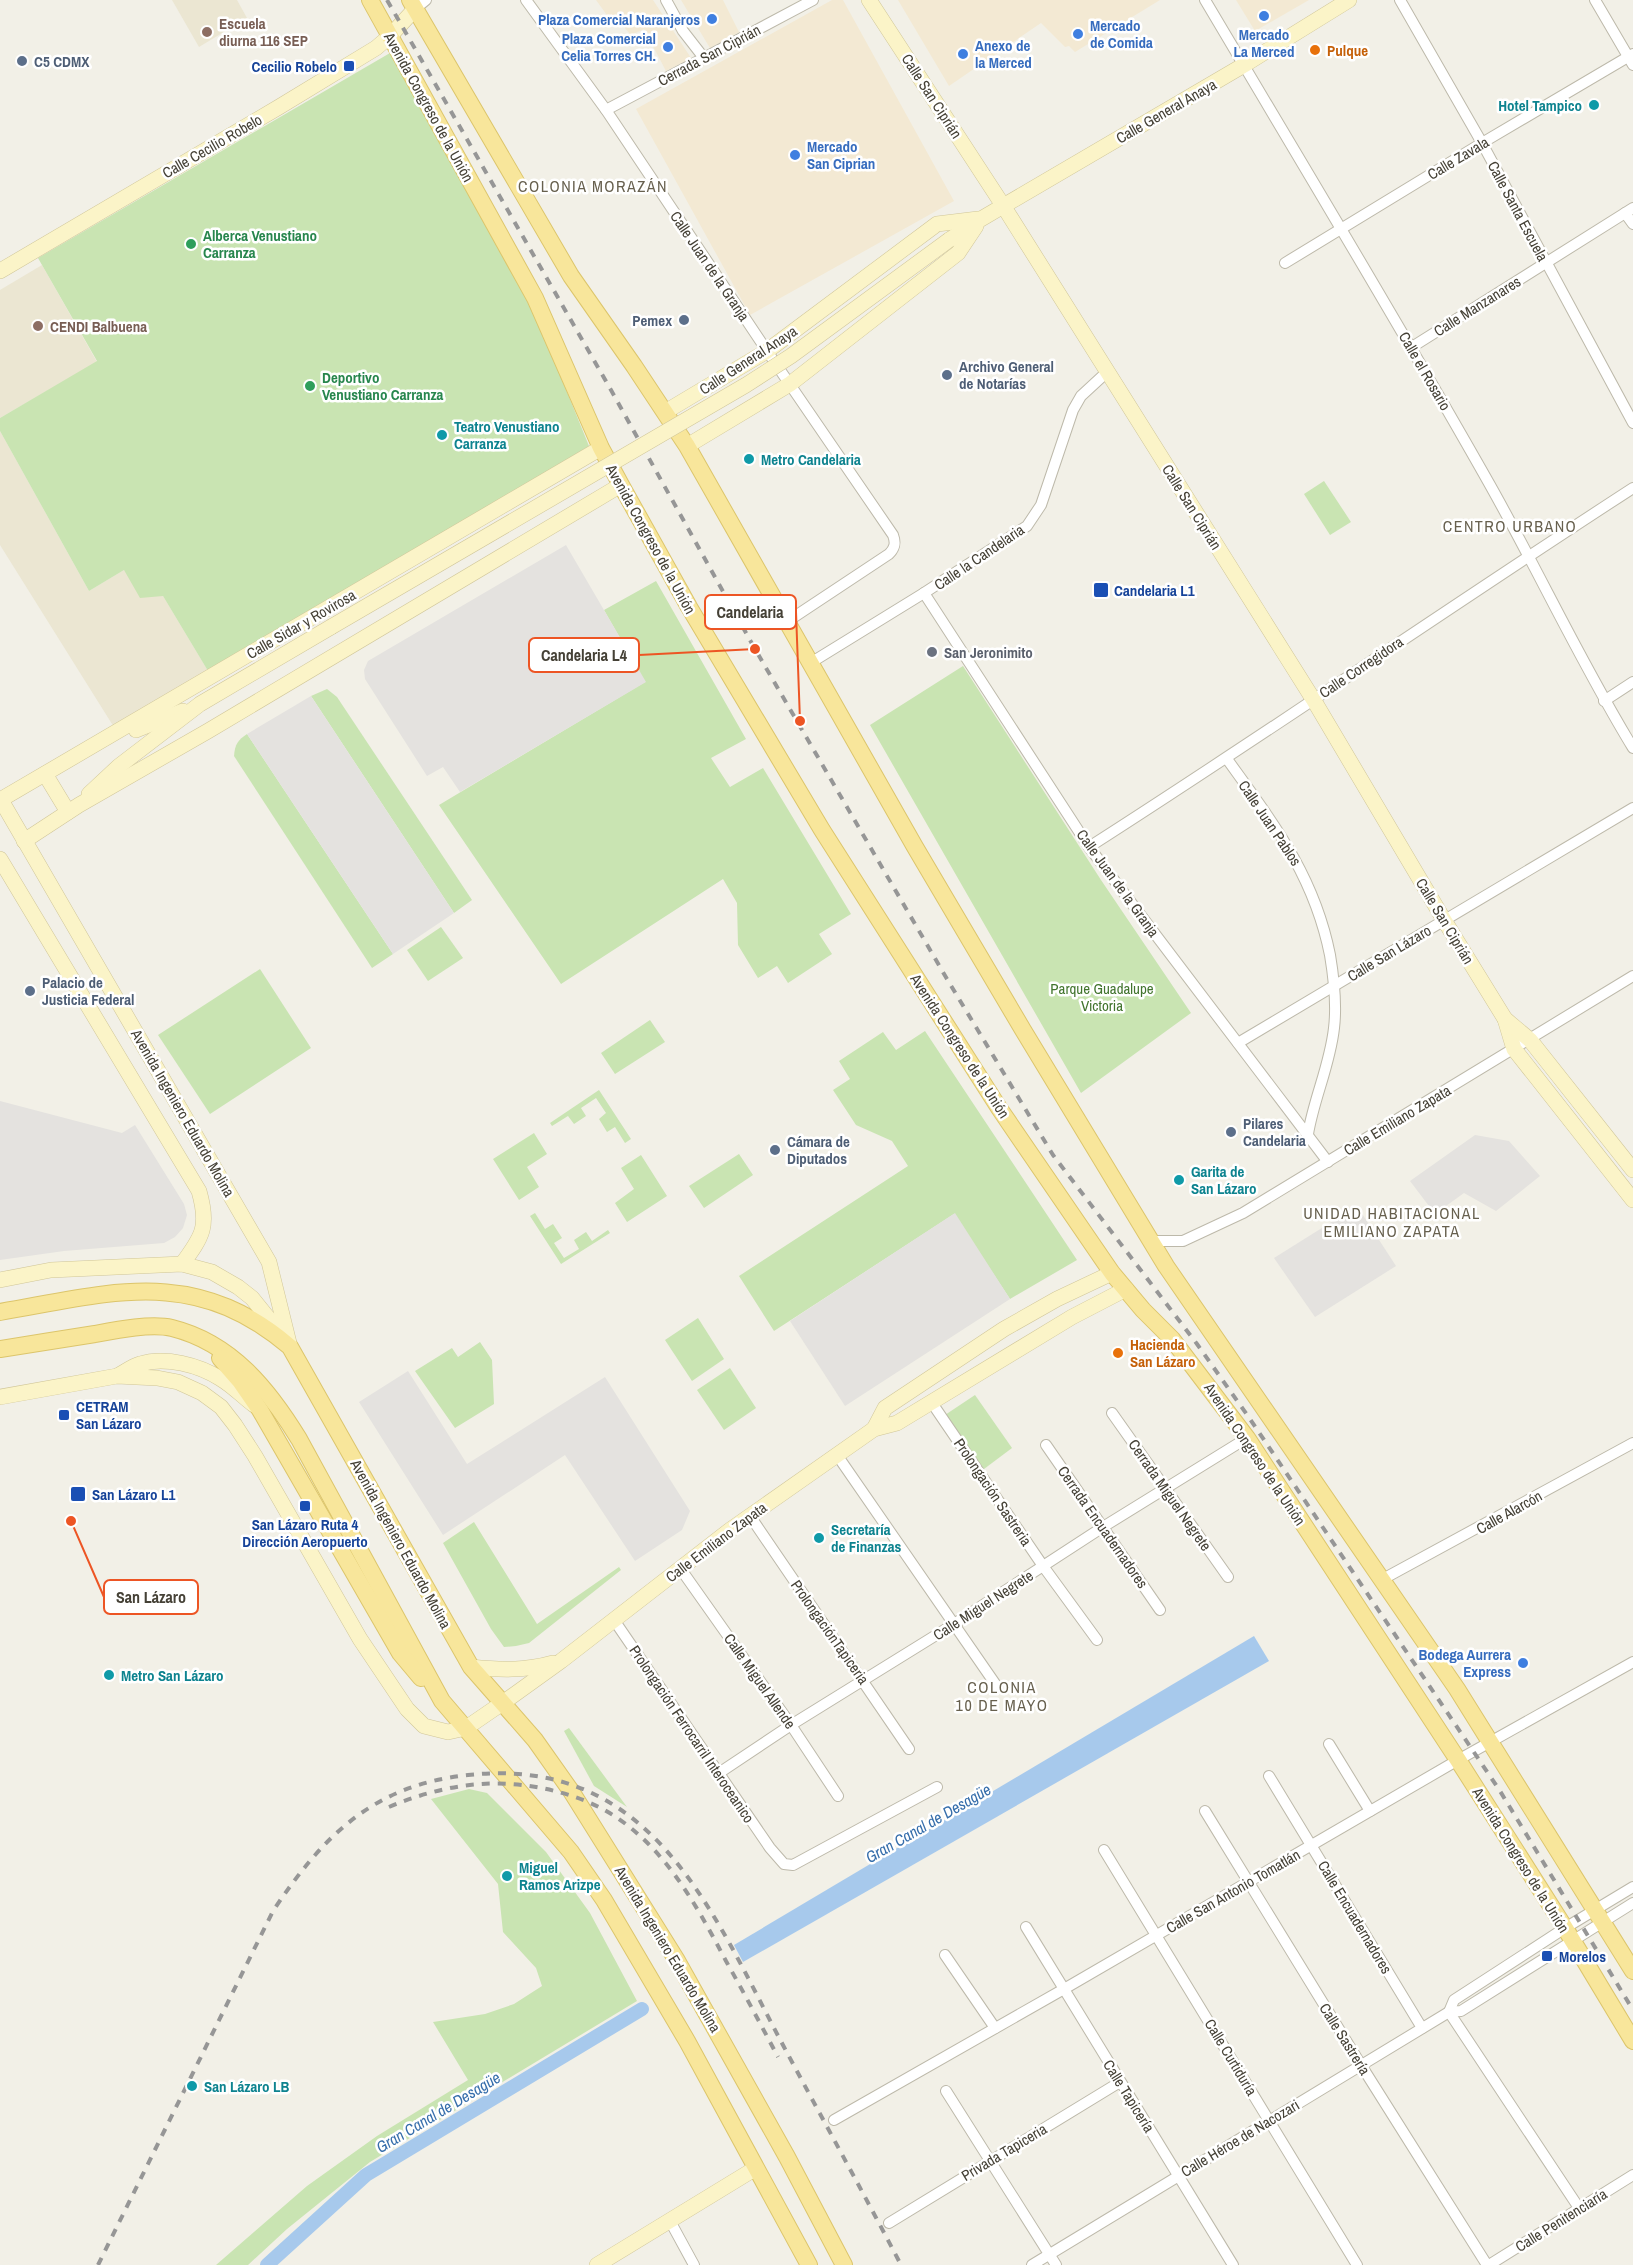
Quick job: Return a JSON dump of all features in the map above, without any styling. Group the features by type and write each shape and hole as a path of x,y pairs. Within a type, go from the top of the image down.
{"main road":[{"name":"Avenida Congreso de la Unión","path":"369,0 536,298 601,448 621,486 689,607 859,889 999,1108 1112,1273 1143,1310 1172,1339 1247,1438 1458,1760 1569,1934 1633,2041"},
{"path":"417,3 571,276 687,446 812,662 915,847 1166,1266 1383,1579 1491,1742 1633,1971"},
{"path":"0,1312 113,1293 153,1291 179,1293 202,1298 241,1314 271,1331 290,1347"},
{"name":"Avenida Ingeniero Eduardo Molina","path":"0,1349 131,1328 171,1328 204,1340 231,1356 255,1377 281,1410 299,1439 442,1701 571,1852 604,1900 687,2041 809,2265"},
{"path":"204,1340 240,1381 260,1410 399,1653 442,1701"},
{"name":"Avenida Ingeniero Eduardo Molina","path":"290,1347 471,1667 535,1740 571,1791 676,1959 844,2265"}],"street":[{"name":"Calle Juan de la Granja","path":"526,0 606,110 896,542 889,554 788,621"},
{"path":"666,0 683,31 704,58"},
{"name":"Cerrada San Ciprián","path":"606,110 813,0"},
{"name":"Calle San Ciprián","path":"869,0 1004,207 1313,699 1505,1019 1514,1049"},
{"name":"Calle el Rosario","path":"1205,0 1412,347 1529,555 1604,701 1633,748"},
{"name":"Calle General Anaya","path":"949,240 1349,0"},
{"name":"Calle Santa Escuela","path":"1400,0 1482,143 1633,423"},
{"path":"1594,0 1632,59"},
{"name":"Calle Cecilio Robelo","path":"0,270 376,48 390,36 417,3"},
{"name":"Calle Zavala","path":"1285,263 1482,143 1632,59"},
{"path":"1629,210 1633,224"},
{"name":"Calle Manzanares","path":"1412,347 1629,210"},
{"name":"Calle General Anaya","path":"665,412 767,351 937,224 981,219"},
{"name":"Calle General Anaya","path":"687,446 790,384 958,253 981,219"},
{"name":"Calle Sidar y Rovirosa","path":"200,704 746,385 791,356 949,240"},
{"name":"Calle la Candelaria","path":"812,662 1027,526 1041,505 1073,410 1081,396 1107,372"},
{"name":"Calle Sidar y Rovirosa","path":"0,800 601,448"},
{"path":"24,841 74,809 621,486"},
{"name":"Calle Corregidora","path":"1089,847 1227,759 1313,699 1633,488"},
{"name":"Calle Juan de la Granja","path":"924,593 1089,847 1328,1162"},
{"path":"1604,701 1633,682"},
{"path":"74,809 103,779 200,704"},
{"path":"89,748 200,704"},
{"name":"Calle Juan Pablos","path":"1227,759 1281,834 1300,866 1316,900 1326,933 1335,984 1335,1026 1328,1067 1308,1134"},
{"path":"45,774 74,809"},
{"name":"Avenida Ingeniero Eduardo Molina","path":"0,800 269,1262 290,1347"},
{"name":"Calle San Lázaro","path":"1238,1043 1633,808"},
{"name":"Avenida Ingeniero Eduardo Molina","path":"0,859 199,1191 205,1212 203,1233 182,1264"},
{"name":"Calle Emiliano Zapata","path":"1152,1241 1183,1241 1243,1213 1633,976"},
{"name":"Calle San Ciprián","path":"1505,1019 1530,1040 1633,1170"},
{"path":"1514,1049 1633,1200"},
{"path":"0,1280 51,1270 182,1264 212,1272 245,1292 268,1316 290,1347"},
{"name":"Calle Emiliano Zapata","path":"874,1429 885,1408 1004,1329 1057,1299 1112,1273"},
{"name":"Calle Emiliano Zapata","path":"466,1728 561,1661 750,1516 874,1429 897,1424 1072,1317 1126,1289"},
{"path":"117,1376 139,1364 154,1361 173,1362 199,1369 221,1379 260,1410"},
{"path":"0,1398 117,1376 157,1378 178,1382 202,1393 221,1407 255,1456 360,1639 407,1709 424,1726 448,1732 466,1728"},
{"name":"Prolongación Sastreria","path":"932,1403 1043,1566 1097,1640"},
{"name":"Cerrada Miguel Negrete","path":"1112,1413 1228,1577"},
{"name":"Calle Miguel Negrete","path":"719,1773 1165,1487 1247,1438"},
{"name":"Calle Alarcón","path":"1383,1579 1432,1555 1633,1443"},
{"name":"Cerrada Encuadernadores","path":"1046,1445 1160,1610"},
{"path":"837,1455 996,1685"},
{"name":"ProlongaciónTapiceria","path":"750,1516 909,1749"},
{"name":"Calle Miguel Allende","path":"680,1568 791,1725 838,1796"},
{"name":"Prolongación Ferrocarril Interoceanico","path":"614,1620 770,1848 784,1864 793,1864 937,1787"},
{"name":"Calle Emiliano Zapata","path":"471,1667 500,1670 541,1667 561,1661"},
{"name":"Calle San Antonio Tomatlán","path":"834,2120 1458,1760 1633,1662"},
{"path":"1329,1744 1370,1811"},
{"name":"Calle Encuadernadores","path":"1269,1776 1422,2028"},
{"name":"Calle Sastrería","path":"1205,1811 1360,2065 1488,2265"},
{"name":"Calle Curtiduría","path":"1104,1850 1158,1935 1357,2265"},
{"name":"Calle Héroe de Nacozari","path":"1032,2265 1449,2012 1454,2000 1569,1934 1599,1915 1633,1887"},
{"name":"Calle Héroe de Nacozari","path":"1599,1915 1633,1903"},
{"name":"Calle Tapicería","path":"1026,1927 1233,2265"},
{"path":"945,1955 994,2028"},
{"path":"1449,2012 1579,2208"},
{"name":"Privada Tapiceria","path":"890,2223 1119,2082"},
{"path":"946,2091 1056,2265"},
{"path":"597,2265 756,2168"},
{"name":"Calle Penitenciaría","path":"1488,2265 1633,2175"},
{"path":"670,2221 694,2265"}],"shaded area":[{"name":"Escuela diurna 116 SEP","path":"172,0 237,0 247,18 199,47"},
{"name":"Plaza Comercial Celia Torres CH.","path":"596,0 653,0 691,58 666,71 644,29 631,35 618,20 612,22"},
{"name":"Plaza Comercial Naranjeros","path":"681,0 723,0 739,32 710,48"},
{"name":"Mercado San Ciprian","path":"832,0 843,0 954,201 750,315 636,109"},
{"name":"Anexo de la Merced","path":"898,0 1160,0 1075,52 1069,46 1065,47 1041,23 949,86"},
{"name":"Mercado La Merced","path":"1236,0 1309,0 1255,31"},
{"name":"CENDI Balbuena","path":"42,265 97,362 0,418 0,290"},
{"path":"0,431 89,591 124,570 163,596 211,676 117,732 0,545"},
{"path":"566,545 646,682 460,792 443,767 427,776 365,679 364,670 368,661"},
{"path":"311,696 454,913 393,954 247,734"},
{"path":"0,1101 122,1133 135,1125 184,1204 187,1215 183,1228 175,1237 164,1243 64,1251 0,1260"},
{"path":"1475,1135 1509,1141 1540,1176 1496,1211 1464,1193 1435,1214 1410,1181"},
{"path":"1357,1206 1396,1266 1315,1317 1274,1258"},
{"path":"955,1213 1010,1299 845,1406 790,1321"},
{"path":"408,1371 467,1464 605,1377 690,1511 682,1530 635,1561 565,1455 443,1535 359,1402"}],"green space":[{"name":"Deportivo Venustiano Carranza","path":"390,53 515,264 589,446 211,676 163,596 140,598 124,570 89,591 0,431 0,418 97,361 38,258"},
{"path":"1324,481 1351,522 1330,535 1304,494"},
{"path":"656,581 746,739 711,758 730,787 763,768 851,914 819,934 832,954 788,983 777,966 758,978 738,945 737,903 723,879 561,984 439,805 645,682 604,610"},
{"name":"Parque Guadalupe Victoria","path":"963,666 1101,880 1191,1013 1081,1093 870,725"},
{"path":"327,689 337,697 472,900 454,913 311,696"},
{"path":"247,734 393,954 372,968 234,756 235,748 241,738"},
{"path":"441,927 463,958 428,981 407,950"},
{"path":"260,969 311,1048 210,1114 158,1035"},
{"path":"650,1020 665,1042 615,1074 601,1053"},
{"path":"925,1031 1077,1260 1010,1299 954,1214 774,1331 739,1276 908,1166 892,1141 856,1125 833,1090 850,1079 839,1061 883,1032 896,1050"},
{"path":"599,1090 631,1139 625,1143 615,1127 607,1132 599,1119 606,1113 596,1098 581,1108 586,1116 574,1124 568,1116 552,1126 550,1123"},
{"path":"534,1133 547,1154 527,1167 539,1187 519,1200 493,1159"},
{"path":"739,1154 753,1175 704,1208 689,1186"},
{"path":"641,1155 667,1196 627,1222 615,1203 634,1189 621,1168"},
{"path":"535,1213 545,1229 553,1224 562,1238 554,1243 564,1258 579,1249 574,1240 586,1232 592,1241 608,1230 610,1233 561,1264 530,1216"},
{"path":"698,1318 724,1359 692,1381 665,1340"},
{"path":"480,1342 492,1360 494,1404 455,1428 415,1371 452,1348 458,1357"},
{"path":"730,1368 756,1408 724,1430 697,1390"},
{"path":"975,1395 1012,1448 984,1469 945,1415"},
{"path":"474,1522 537,1624 619,1567 621,1570 529,1643 504,1647 491,1629 443,1543"},
{"path":"569,1728 627,1807 594,1786 564,1731"},
{"path":"469,1789 487,1793 546,1852 590,1913 637,2001 370,2162 287,2229 248,2265 216,2265 307,2186 377,2136 468,2080 433,2022 485,2014 514,2004 542,1986 536,1968 503,1932 498,1884 431,1799"}],"water":[{"path":"1254,1636 1269,1661 743,1962 734,1945"}],"waterway":[{"name":"Gran Canal de Desagüe","path":"267,2265 366,2175 642,2009"}],"railway":[{"path":"387,0 611,390 755,649 947,979 1053,1155 1197,1344 1250,1419 1500,1791 1633,2010"},
{"path":"98,2265 273,1911 292,1884 332,1838 378,1803 404,1790 434,1781 468,1775 532,1775 585,1790 630,1817 668,1853 701,1896 730,1945 901,2265"},
{"path":"389,1807 425,1794 461,1786 517,1784 567,1794 597,1806 616,1817 651,1847 693,1901 778,2057"}],"place":[{"name":"Mercado La Merced","path":"1264,16"},
{"name":"Plaza Comercial Naranjeros","path":"712,19"},
{"name":"Escuela diurna 116 SEP","path":"207,32"},
{"name":"Mercado de Comida","path":"1078,34"},
{"name":"Plaza Comercial Celia Torres CH.","path":"668,47"},
{"name":"Pulque","path":"1315,50"},
{"name":"Anexo de la Merced","path":"963,54"},
{"name":"C5 CDMX","path":"22,61"},
{"name":"Cecilio Robelo","path":"349,66"},
{"name":"Hotel Tampico","path":"1594,105"},
{"name":"Mercado San Ciprian","path":"795,155"},
{"name":"Alberca Venustiano Carranza","path":"191,244"},
{"name":"Pemex","path":"684,320"},
{"name":"CENDI Balbuena","path":"38,326"},
{"name":"Archivo General de Notarías","path":"947,375"},
{"name":"Deportivo Venustiano Carranza","path":"310,386"},
{"name":"Teatro Venustiano Carranza","path":"442,435"},
{"name":"Metro Candelaria","path":"749,459"},
{"name":"Candelaria L1","path":"1101,590"},
{"name":"Candelaria L4","path":"755,649"},
{"name":"San Jeronimito","path":"932,652"},
{"name":"Candelaria","path":"800,721"},
{"name":"Palacio de Justicia Federal","path":"30,991"},
{"name":"Pilares Candelaria","path":"1231,1132"},
{"name":"Cámara de Diputados","path":"775,1150"},
{"name":"Garita de San Lázaro","path":"1179,1180"},
{"name":"Hacienda San Lázaro","path":"1118,1353"},
{"name":"CETRAM San Lázaro","path":"64,1415"},
{"name":"San Lázaro L1","path":"78,1494"},
{"name":"San Lázaro Ruta 4 Dirección Aeropuerto","path":"305,1506"},
{"name":"San Lázaro","path":"71,1521"},
{"name":"Secretaría de Finanzas","path":"819,1538"},
{"name":"Bodega Aurrera Express","path":"1523,1663"},
{"name":"Metro San Lázaro","path":"109,1675"},
{"name":"Miguel Ramos Arizpe","path":"507,1876"},
{"name":"Morelos","path":"1547,1956"},
{"name":"San Lázaro LB","path":"192,2086"}],"district":[{"name":"COLONIA MORAZÁN","path":"593,186"},
{"name":"CENTRO URBANO","path":"1510,526"},
{"name":"UNIDAD HABITACIONAL EMILIANO ZAPATA","path":"1392,1222"},
{"name":"COLONIA 10 DE MAYO","path":"1002,1696"}]}
